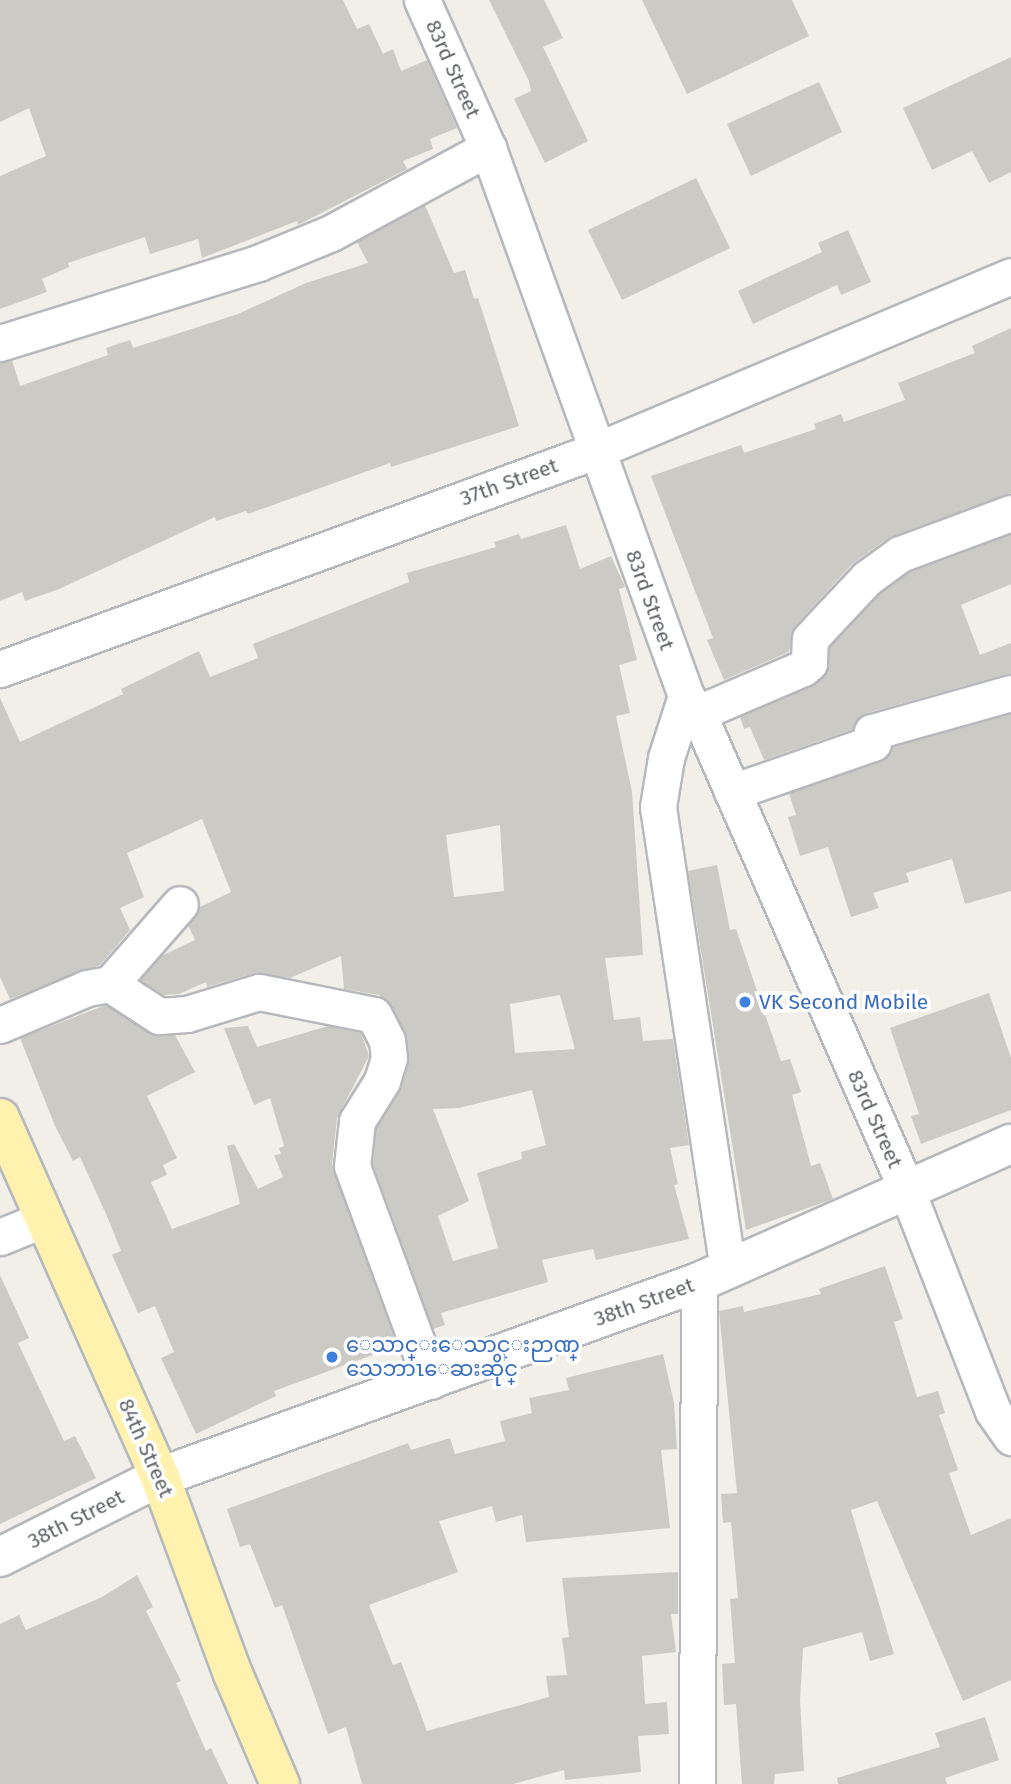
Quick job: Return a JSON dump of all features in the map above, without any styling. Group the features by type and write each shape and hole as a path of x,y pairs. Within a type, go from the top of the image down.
{"main road":[{"name":"84th Street","path":"0,1118 160,1477 233,1674 280,1784"},
{"name":"38th Street","path":"0,1557 160,1477 431,1381 714,1275 906,1188 1011,1144"}],"street":[{"name":"83rd Street","path":"422,0 488,148 595,451 692,704 906,1188 993,1411 1011,1437"},
{"path":"0,343 283,253 331,233 488,148"},
{"name":"37th Street","path":"0,669 595,451 1010,279"},
{"path":"697,1784 714,1275 659,807 666,758 692,704 803,668 809,663 810,639 818,629 867,578 900,554 1011,513"},
{"path":"732,792 873,743 872,732 1011,693"},
{"path":"0,1025 87,988 110,984 180,904"},
{"path":"110,984 159,1016 187,1014 259,992 362,1010 382,1024 389,1058 382,1081 357,1121 352,1166 431,1381"},
{"path":"0,1237 44,1219"}],"building":[{"path":"0,0 343,0 357,29 369,24 383,54 393,49 401,71 427,60 457,128 430,139 433,149 403,161 407,169 298,225 297,221 202,258 198,239 150,254 145,237 68,263 69,267 42,279 47,292 0,309 0,176 46,156 29,108 0,122"},
{"path":"489,0 544,0 563,38 543,47 588,141 545,163 514,99 531,91 529,81"},
{"path":"642,0 792,0 809,36 687,94"},
{"path":"1011,57 1011,172 989,183 972,151 932,170 903,108"},
{"path":"819,82 842,132 751,176 727,124"},
{"path":"696,178 730,248 622,300 588,230"},
{"path":"425,205 454,273 465,270 474,299 478,298 519,426 391,467 390,463 248,514 246,511 216,521 215,517 59,589 25,601 22,592 0,601 0,363 12,360 20,386 108,355 106,348 130,340 133,348 238,314 306,283 368,263 357,242"},
{"path":"848,230 871,282 841,295 837,285 753,324 738,291 822,252 818,243"},
{"path":"1011,328 1011,493 888,538 852,564 795,626 789,652 724,680 707,640 713,638 651,476 741,445 744,453 816,429 814,424 841,414 844,422 905,400 898,383 975,353 972,346"},
{"path":"566,525 580,569 611,556 625,587 619,589 637,660 619,665 630,713 616,716 632,792 643,955 605,958 614,1020 640,1017 643,1041 673,1039 689,1145 670,1148 678,1184 674,1185 689,1239 596,1260 593,1249 542,1260 548,1282 441,1313 445,1325 433,1329 373,1164 376,1128 399,1091 408,1063 407,1037 392,1005 379,995 344,989 341,956 290,978 254,973 207,987 206,982 179,994 164,995 140,980 161,956 195,940 188,925 200,907 231,892 202,819 127,853 144,897 120,908 130,930 100,965 10,999 0,977 0,698 20,742 123,694 121,689 199,651 210,677 258,658 253,644 409,582 407,573 496,547 494,542 519,534 521,539","holes":["500,825 504,891 454,897 446,835","560,995 575,1049 515,1053 510,1004","532,1090 546,1145 521,1152 522,1159 477,1173 498,1248 453,1261 438,1216 469,1201 433,1109 459,1108"]},
{"path":"1011,534 1011,584 961,605 980,655 1011,643 1011,673 867,713 853,729 764,760 750,727 744,729 740,717 822,678 830,647 880,593 910,572"},
{"path":"1011,714 1011,891 965,904 952,859 906,873 909,882 873,893 879,908 851,917 828,847 800,856 788,817 796,815 789,793 880,762 892,747"},
{"path":"717,865 730,930 736,929 781,1061 790,1059 801,1092 792,1095 811,1166 820,1163 833,1199 746,1230 688,871"},
{"path":"989,993 1011,1058 1011,1110 921,1144 911,1116 919,1114 890,1028"},
{"path":"106,1005 149,1033 175,1035 195,1072 147,1096 177,1158 163,1165 167,1175 151,1182 172,1229 240,1204 227,1146 234,1144 258,1189 283,1177 274,1155 281,1154 279,1148 284,1146 270,1098 254,1105 224,1028 248,1026 257,1047 328,1026 361,1033 369,1056 337,1118 332,1164 397,1346 274,1391 276,1396 196,1434 161,1358 174,1352 155,1306 138,1313 112,1255 121,1251 106,1214 80,1157 73,1161 55,1126 20,1038"},
{"path":"885,1266 903,1319 894,1322 917,1397 938,1391 945,1413 939,1415 958,1470 949,1473 971,1535 1011,1518 1011,1680 963,1701 877,1501 851,1510 894,1654 870,1661 862,1632 803,1648 800,1700 804,1771 775,1774 774,1784 742,1784 736,1704 724,1705 722,1664 735,1663 730,1599 738,1598 731,1522 723,1523 721,1494 737,1493 719,1311 743,1306 744,1312 821,1294 819,1289"},
{"path":"0,1275 29,1338 18,1343 64,1441 75,1436 96,1478 0,1524"},
{"path":"663,1354 674,1403 677,1449 661,1450 670,1528 526,1542 522,1515 496,1522 492,1506 439,1521 458,1572 369,1605 393,1665 401,1662 427,1731 549,1697 546,1676 567,1675 562,1638 569,1637 562,1578 678,1572 678,1614 671,1614 676,1652 642,1656 645,1704 667,1702 669,1734 638,1736 641,1772 565,1780 564,1770 513,1784 362,1784 346,1727 328,1734 282,1605 275,1608 250,1544 240,1547 227,1509 408,1443 411,1450 450,1438 455,1454 505,1441 500,1421 532,1413 529,1398 569,1390 566,1378"},
{"path":"137,1575 153,1607 146,1611 181,1681 176,1683 206,1751 211,1748 228,1784 0,1784 0,1624 19,1615 26,1630 102,1597"},
{"path":"985,1717 999,1760 945,1778 947,1784 838,1784 837,1778 940,1747 935,1733"}],"place":[{"name":"VK Second Mobile","path":"745,1002"},
{"name":"ေသာင္းေသာင္းဉာဏ္ သေဘာၤေဆးဆိုင္","path":"332,1357"}]}
